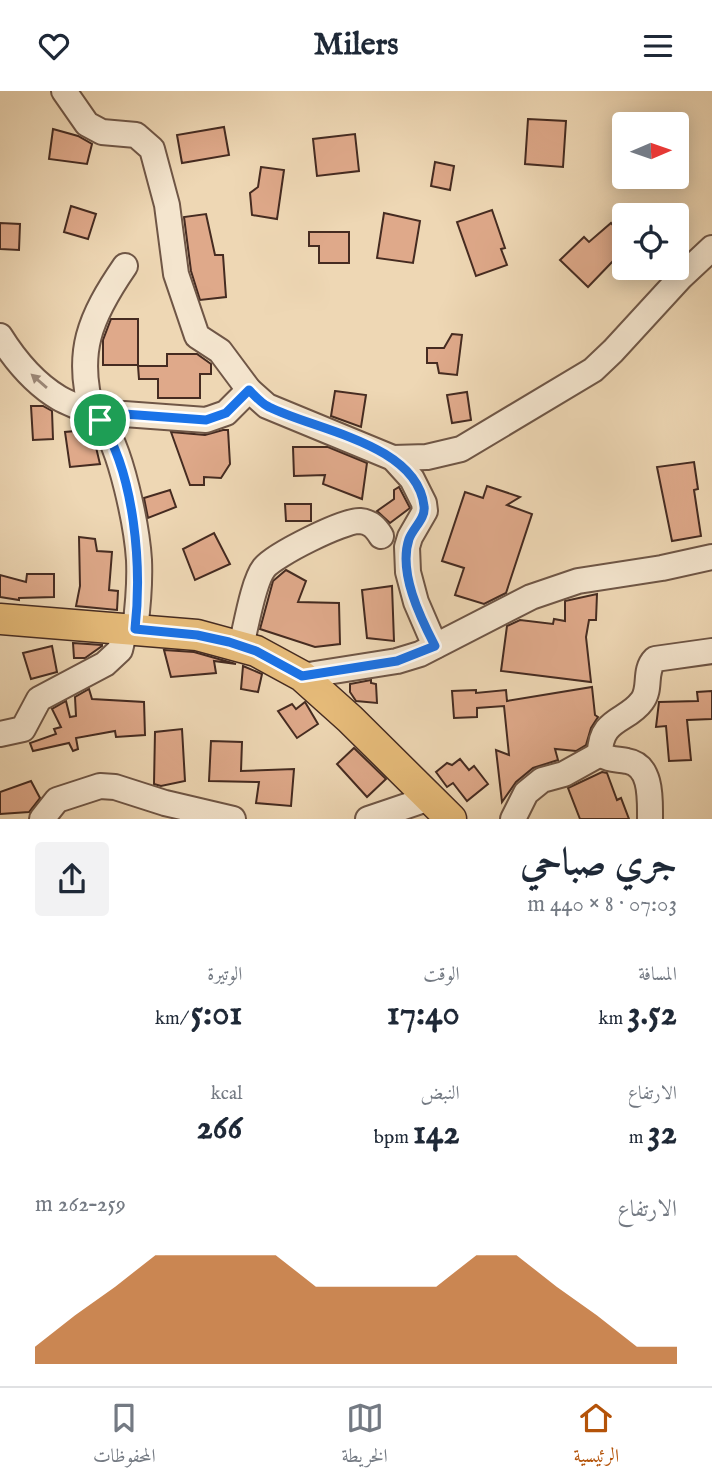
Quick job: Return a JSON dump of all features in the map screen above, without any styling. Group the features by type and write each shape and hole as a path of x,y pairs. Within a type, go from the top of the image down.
{"main road":[{"path":"0,619 197,635 241,646 289,667 350,719 451,819"}],"street":[{"path":"64,91 73,108 87,124 102,132 136,135 152,149 167,205 176,274 197,336 220,351 249,390 267,407 393,458 426,457 461,449 593,370 712,248"},
{"path":"0,734 23,729 38,699 106,664 120,650 130,629 139,558 116,452 112,439 96,418 84,370 87,339 101,300 125,266"},
{"path":"0,336 17,362 38,381 58,397 96,418 124,414 206,420 226,413 249,390"},
{"path":"393,458 412,479 424,503 425,511 407,547 408,572 416,602 435,646"},
{"path":"241,646 257,581 265,567 288,552 349,522 362,521 375,526 381,536"},
{"path":"302,676 397,661 435,646 553,588 712,557"},
{"path":"600,754 600,742 609,727 644,697 648,669 655,659 712,651"},
{"path":"513,819 526,793 542,780 564,773 600,754"},
{"path":"600,754 605,758 632,761 641,768 648,784 650,819"},
{"path":"42,819 57,800 100,786 116,787 165,803 233,819"},
{"path":"368,819 430,798"}],"building":[{"path":"528,119 566,121 563,167 525,164"},
{"path":"224,127 229,155 182,163 177,135"},
{"path":"53,129 78,136 92,144 87,164 49,159"},
{"path":"355,134 359,171 317,176 313,139"},
{"path":"435,162 454,166 450,190 431,186"},
{"path":"261,167 284,170 277,219 252,215 250,193 258,187"},
{"path":"71,206 96,214 88,239 64,232"},
{"path":"492,210 505,248 501,249 507,265 476,276 457,222"},
{"path":"384,213 420,221 413,263 377,258"},
{"path":"206,214 215,255 223,255 226,297 200,300 191,271 184,217"},
{"path":"0,223 20,224 19,250 0,249"},
{"path":"612,224 612,262 588,287 560,260 584,237 589,242"},
{"path":"309,232 349,232 349,263 319,263 319,246 309,246"},
{"path":"111,319 138,319 138,365 103,365 103,340"},
{"path":"452,334 462,335 457,375 439,373 437,363 427,363 427,348 444,348"},
{"path":"167,354 197,354 211,364 211,374 200,374 200,398 158,398 158,379 139,379 138,366 167,366"},
{"path":"335,391 366,395 361,427 331,416"},
{"path":"467,392 471,420 452,423 447,395"},
{"path":"31,406 43,406 52,411 53,439 33,440"},
{"path":"87,430 94,439 100,464 70,467 65,432"},
{"path":"228,430 230,464 221,478 204,477 204,485 190,485 171,432 205,435"},
{"path":"293,447 328,447 367,463 362,499 323,484 325,475 294,476"},
{"path":"694,462 698,489 694,490 701,536 672,541 657,467"},
{"path":"487,486 520,497 507,505 532,514 506,593 484,604 455,595 464,568 442,561 465,492 483,498"},
{"path":"399,487 410,508 390,523 377,511 394,499 394,490"},
{"path":"170,490 176,507 148,518 144,498"},
{"path":"285,504 311,504 311,521 286,521"},
{"path":"214,533 230,564 195,580 183,549"},
{"path":"79,537 95,539 97,551 112,552 109,590 118,591 117,610 76,606 80,586"},
{"path":"286,570 306,581 298,602 339,603 340,644 315,647 260,629 273,581"},
{"path":"27,574 54,574 54,597 19,600 0,597 0,575 26,582"},
{"path":"392,586 394,641 367,638 362,590"},
{"path":"597,594 596,620 589,620 586,637 591,682 501,671 507,626 520,620 553,624 554,619 565,621 565,601"},
{"path":"73,643 102,646 85,658 74,658"},
{"path":"52,646 57,672 31,679 23,653"},
{"path":"164,650 194,652 236,664 214,661 216,673 171,677"},
{"path":"243,666 262,674 258,692 241,689"},
{"path":"371,680 371,683 376,684 377,703 356,701 350,692 350,684"},
{"path":"592,687 595,715 598,717 591,728 586,745 576,751 555,749 558,760 533,768 516,782 502,802 496,750 509,755 504,706 477,708 477,717 454,718 452,691 476,690 476,693 506,690 507,701"},
{"path":"89,689 92,699 144,702 145,735 116,737 115,731 76,738 78,749 73,751 69,743 33,751 30,743 56,734 54,729 61,727 52,709 66,701 70,717 76,716 75,697"},
{"path":"712,691 712,719 687,720 691,760 669,761 666,726 656,727 659,702 698,701 697,692"},
{"path":"305,702 318,724 297,738 278,711 292,704 296,709"},
{"path":"182,729 185,781 161,786 154,784 155,732"},
{"path":"211,741 242,742 241,771 294,769 291,806 256,803 259,782 209,781"},
{"path":"354,748 386,779 367,797 337,764"},
{"path":"460,759 469,770 474,766 488,784 467,801 453,783 447,787 436,772 447,763 452,765"},
{"path":"602,772 607,773 617,800 621,798 629,819 580,819 568,788"},
{"path":"31,781 40,798 29,812 0,814 0,792"}],"route":[{"path":"249,390 267,407 393,458 412,479 424,503 425,511 415,526 407,547 408,572 416,602 435,646 397,661 302,676 256,651 229,642 197,635 135,629 139,596 139,558 123,477 112,439 100,420 124,414 206,420 226,413 249,390"}]}
